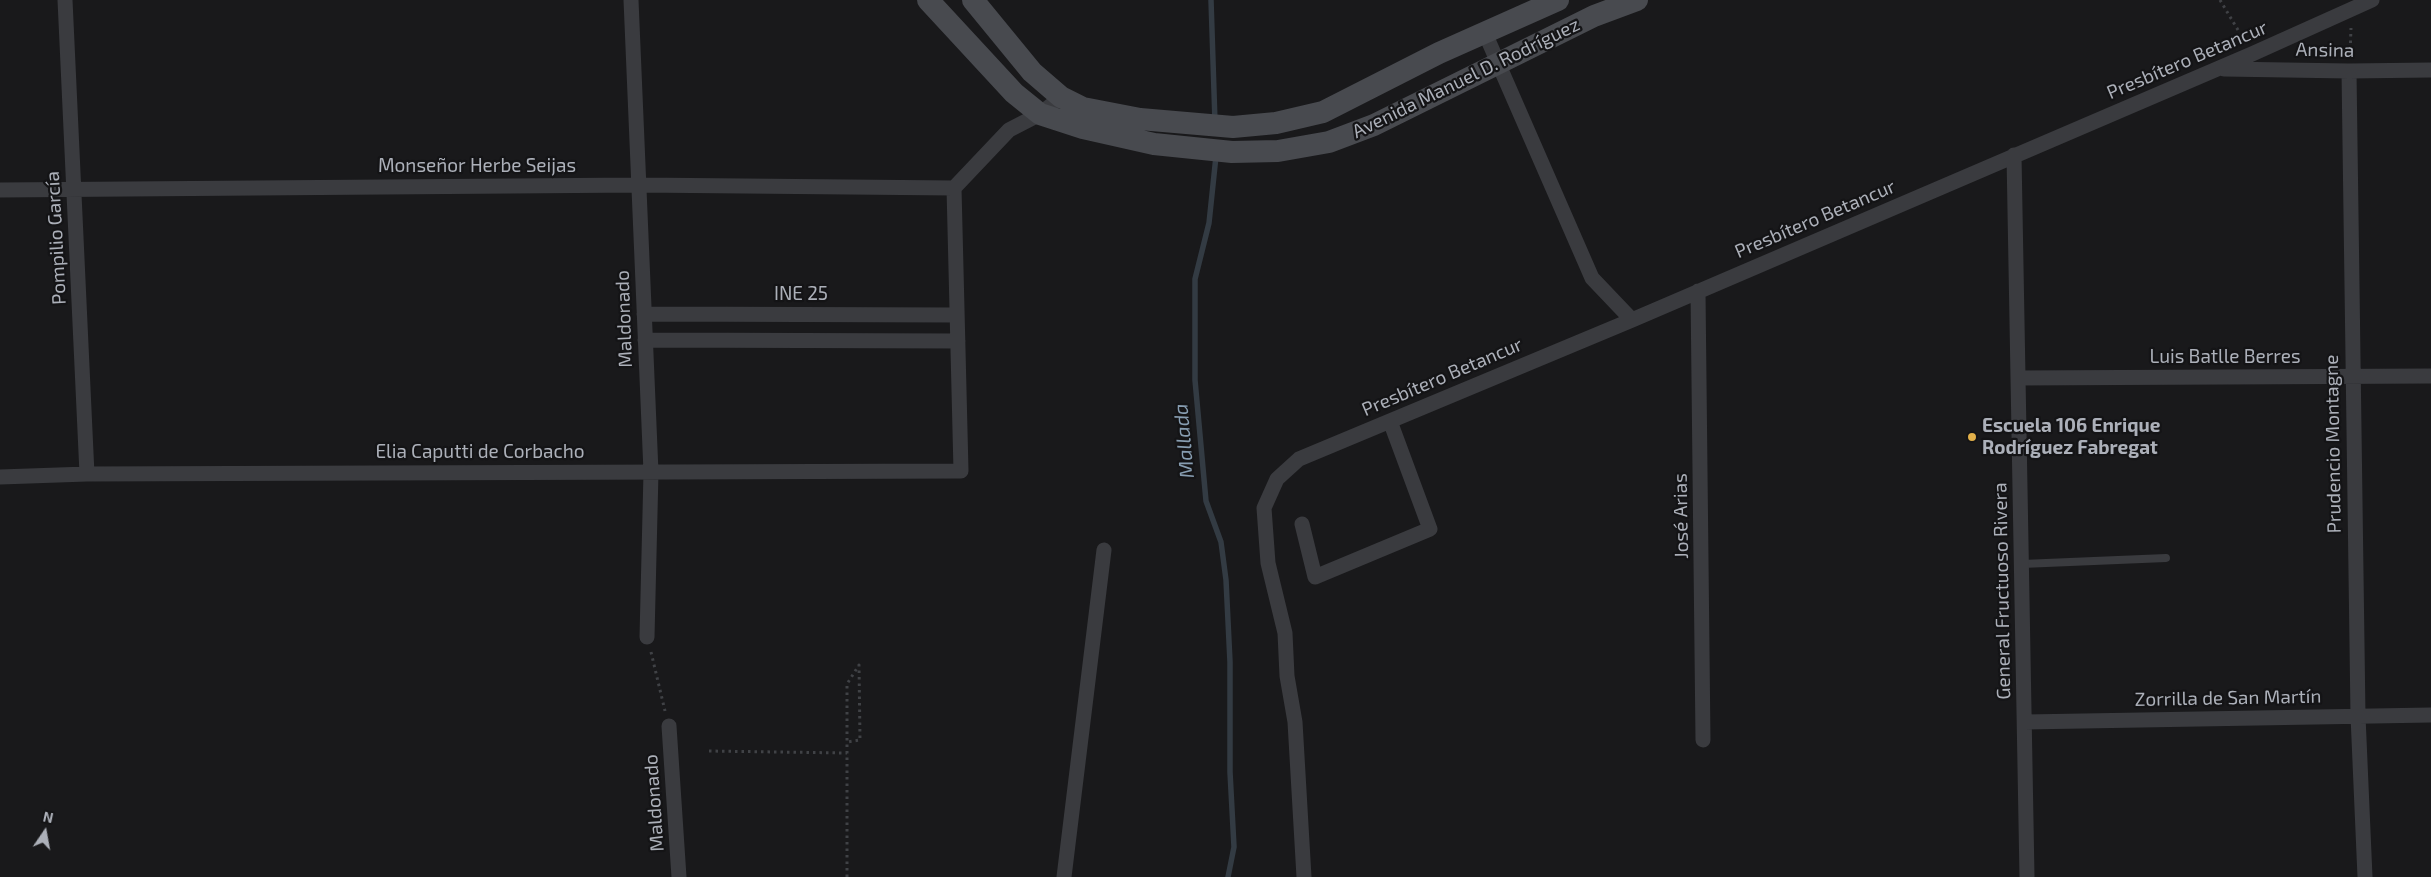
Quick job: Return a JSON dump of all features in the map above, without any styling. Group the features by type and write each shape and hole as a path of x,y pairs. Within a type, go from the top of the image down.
{"street":[{"name":"Pompilio García","path":"65,0 86,474"},
{"name":"Maldonado","path":"631,0 651,472 647,637"},
{"path":"928,0 1014,93 1040,114"},
{"name":"Avenida Manuel D. Rodríguez","path":"973,0 1032,72 1061,97 1083,108 1107,114 1233,127 1276,123 1323,112 1439,53 1558,0"},
{"name":"Avenida Manuel D. Rodríguez","path":"1040,114 1092,130 1154,144 1193,150 1232,152 1278,151 1329,142 1374,125 1455,83 1499,64 1594,16 1637,0"},
{"name":"Presbítero Betancur","path":"1304,877 1295,722 1287,676 1285,633 1268,563 1264,508 1277,479 1299,459 1632,320 2252,54 2372,0"},
{"path":"1486,33 1592,278 1632,320"},
{"name":"Ansina","path":"2218,68 2349,71 2431,70"},
{"name":"Prudencio Montagne","path":"2349,71 2358,716 2365,877"},
{"path":"645,340 958,341 954,188 1009,130 1040,114 1061,97"},
{"name":"General Fructuoso Rivera","path":"2014,155 2027,877"},
{"name":"Monseñor Herbe Seijas","path":"0,190 639,185 954,188"},
{"name":"José Arias","path":"1698,291 1703,740"},
{"name":"INE 25","path":"644,314 957,315"},
{"name":"Elia Caputti de Corbacho","path":"0,477 86,474 961,471 958,341"},
{"name":"Luis Batlle Berres","path":"2018,378 2431,376"},
{"path":"1302,524 1315,577 1430,529 1390,421"},
{"path":"1064,877 1104,550"},
{"name":"Zorrilla de San Martín","path":"2025,722 2431,715"},
{"name":"Maldonado","path":"669,726 679,877"}],"lane":[{"path":"2022,564 2166,558"}],"path":[{"path":"2220,0 2252,54"},
{"path":"2349,71 2352,9"},
{"path":"647,637 669,726"},
{"path":"847,877 847,684 859,665 860,740 848,742"},
{"path":"709,750 848,753"}],"waterway":[{"name":"Mallada","path":"1211,0 1215,122"},
{"name":"Mallada","path":"1216,156 1209,223 1195,279 1195,380 1206,501 1221,542 1226,580 1230,662 1230,772 1234,847 1228,877"}],"place":[{"name":"Escuela 106 Enrique Rodríguez Fabregat","path":"1972,437"}]}
